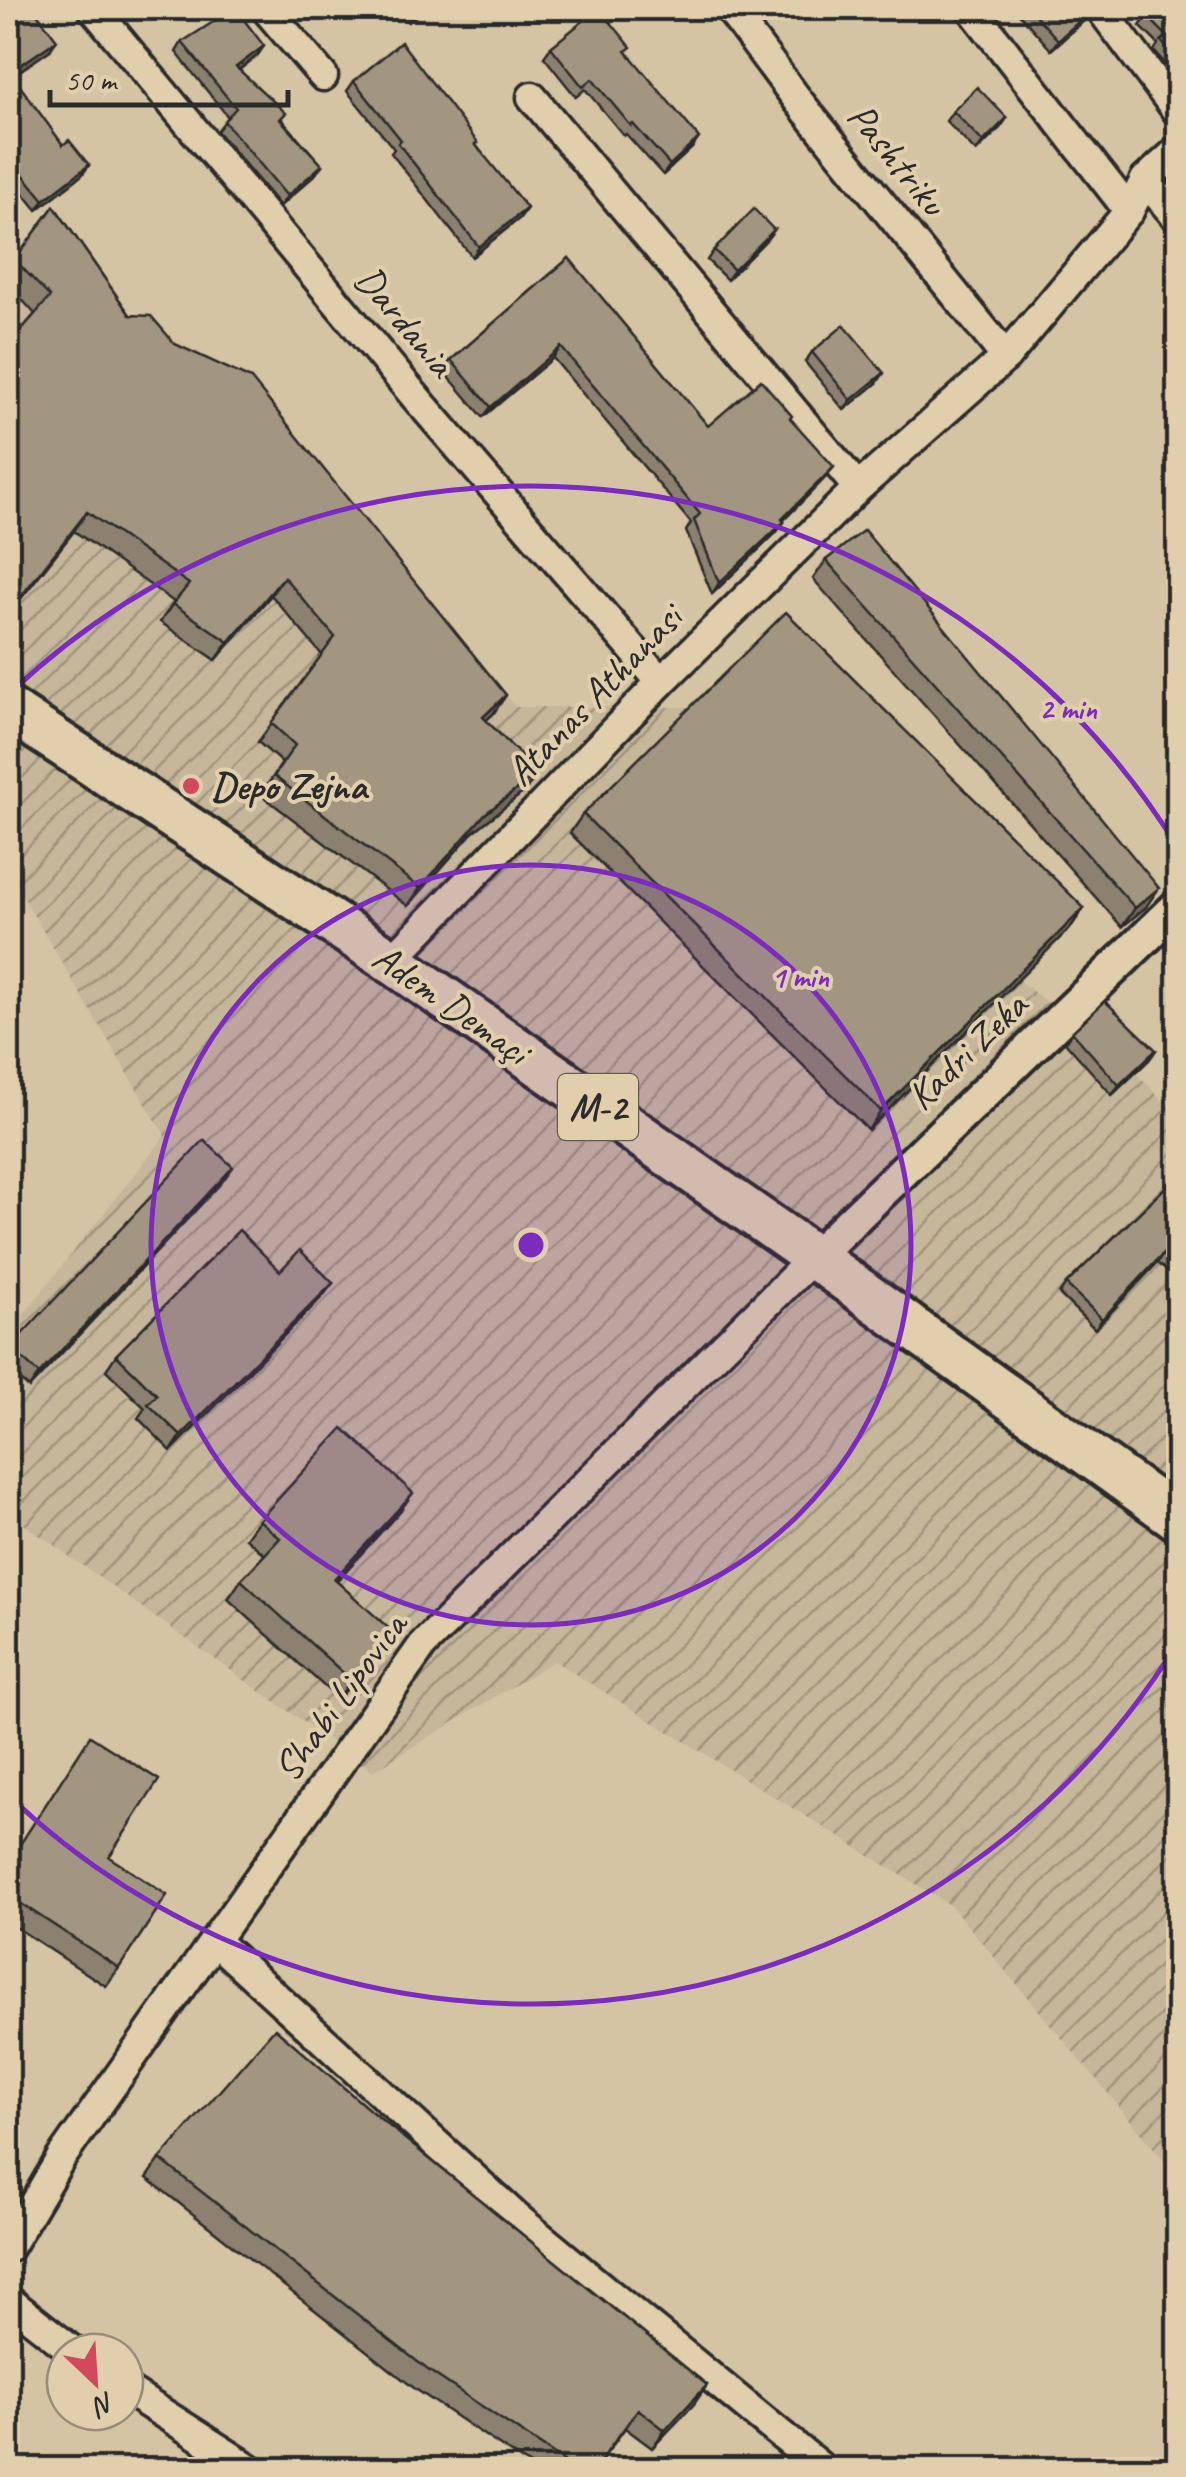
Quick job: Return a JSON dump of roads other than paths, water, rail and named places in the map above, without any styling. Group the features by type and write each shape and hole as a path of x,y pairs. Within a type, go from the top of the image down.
{"main road":[{"name":"Adem Demaçi","path":"8,709 391,961 1178,1519"}],"street":[{"name":"Dardania","path":"93,8 418,400 661,682"},
{"path":"265,8 323,76"},
{"name":"Pashtriku","path":"729,8 800,103 1006,357"},
{"path":"971,8 1128,210"},
{"path":"1100,8 1178,112"},
{"path":"532,96 858,488"},
{"name":"Atanas Athanasi","path":"391,961 661,682 858,488 1006,357 1128,210 1144,180 1178,150"},
{"path":"1144,180 1178,219"},
{"name":"Kadri Zeka","path":"814,1258 1178,906"},
{"name":"Shabi Lipovica","path":"8,2248 62,2158 422,1645 814,1258"},
{"path":"214,1941 515,2216 824,2470"},
{"path":"8,2300 49,2332"},
{"path":"145,2402 252,2470"}],"place":[{"name":"Depo Zejna","path":"191,786"}]}
